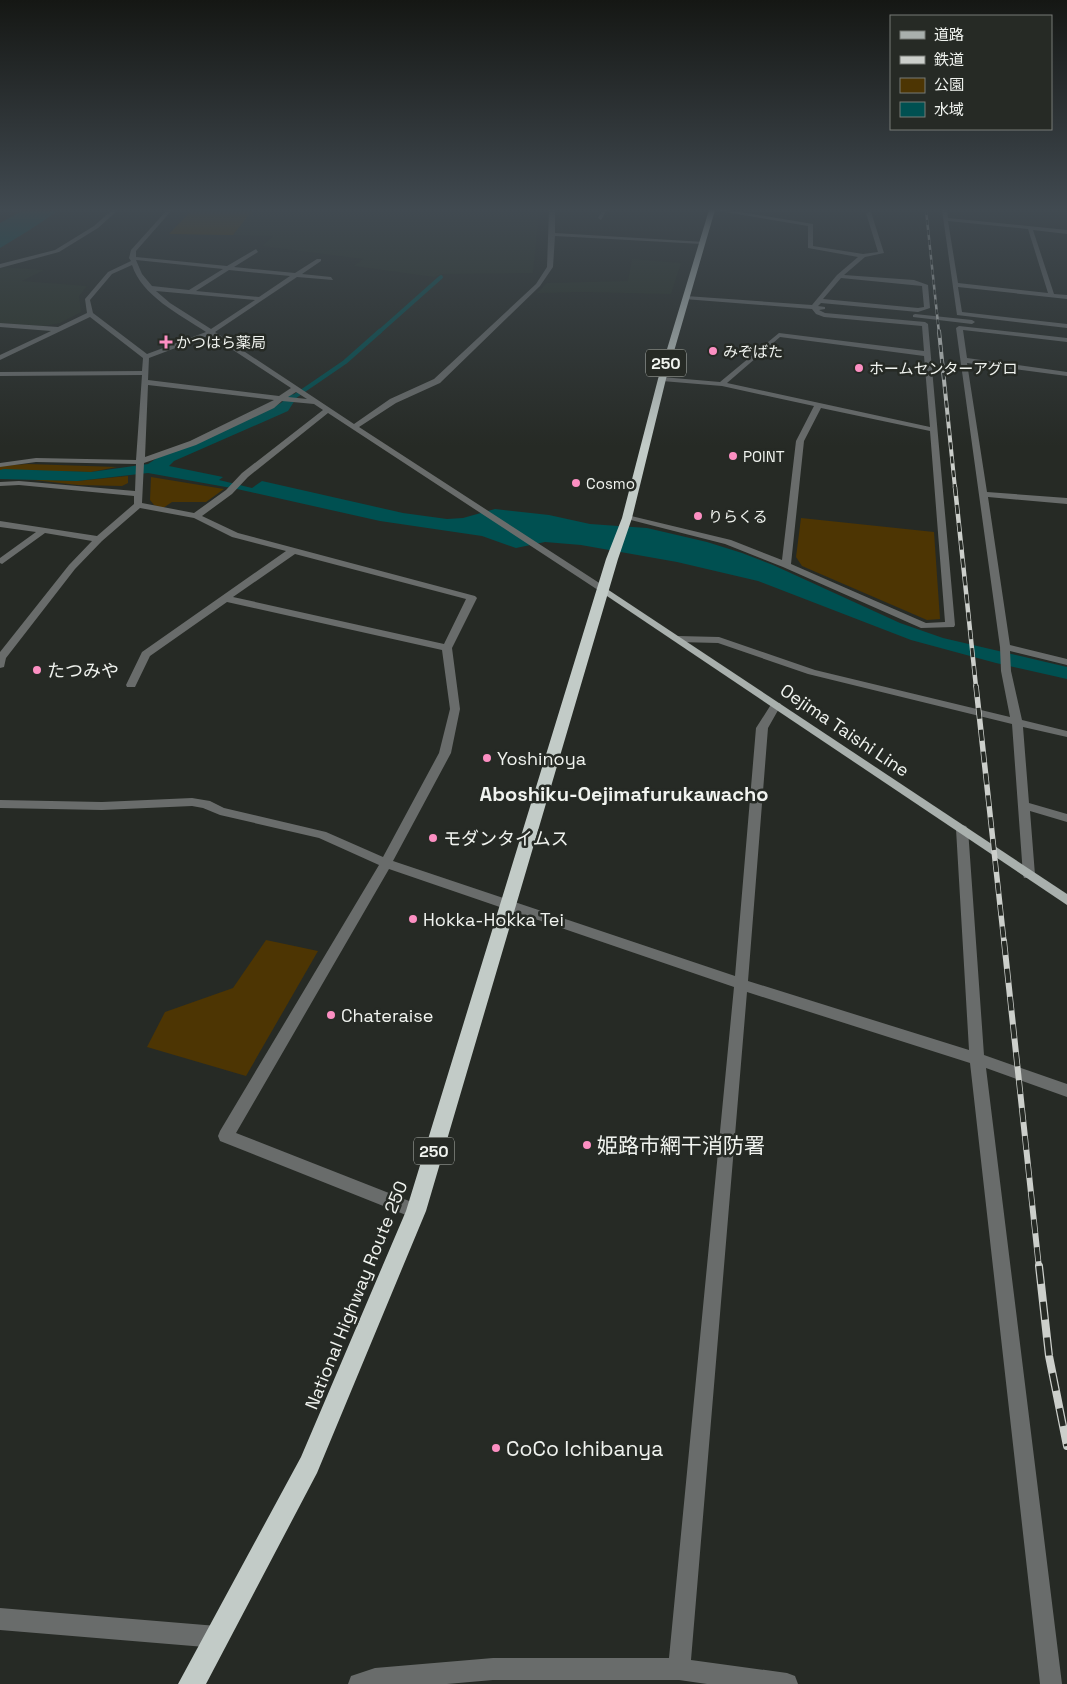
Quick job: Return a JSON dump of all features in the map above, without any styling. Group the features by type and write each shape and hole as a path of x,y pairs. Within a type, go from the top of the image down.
{"highway":[{"name":"National Highway Route 250","path":"190,1684 309,1465 416,1211 510,904 612,560 627,518 662,379 689,289"}],"main road":[{"name":"Oejima Taishi Line","path":"604,590 1067,900"}],"street":[{"path":"97,289 87,300 90,314 146,357"},
{"path":"150,289 168,304 308,397 604,590"},
{"path":"155,289 262,299"},
{"path":"168,304 196,289"},
{"path":"146,357 211,332 277,289"},
{"path":"354,427 393,402 437,381 534,289"},
{"path":"814,308 830,289"},
{"path":"821,301 918,310 927,308 925,289"},
{"path":"955,289 959,314 1067,326"},
{"path":"993,289 1067,297"},
{"path":"1049,289 1051,294"},
{"path":"686,298 938,318 1067,333"},
{"path":"627,518 728,542 786,564 925,626 950,625 925,324 824,315 818,313 814,308"},
{"path":"0,358 90,314"},
{"path":"0,325 57,329"},
{"path":"1029,874 1016,723 1006,671 1005,647 960,328 1067,340"},
{"path":"722,384 779,335 928,354"},
{"path":"0,666 1,658 43,604 99,538 138,505 146,357"},
{"path":"964,360 1067,374"},
{"path":"0,374 144,378 282,399 316,402"},
{"path":"662,379 722,384 934,430"},
{"path":"0,465 36,460 139,462 192,443 282,399 296,388"},
{"path":"786,564 800,441 818,406"},
{"path":"196,516 239,484 245,475 328,410"},
{"path":"0,484 140,494"},
{"path":"983,494 1067,501"},
{"path":"138,505 196,516 235,535 472,598 447,648 455,709 445,753 386,863 226,1136 416,1211"},
{"path":"0,524 99,538"},
{"path":"2,561 44,530"},
{"path":"132,686 146,654 227,599 294,550"},
{"path":"227,599 447,648"},
{"path":"678,639 719,640 812,672 1067,734"},
{"path":"1005,647 1067,662"},
{"path":"679,1669 741,984 762,728 776,705"},
{"path":"0,804 102,806 192,802 206,804 220,811 322,834 386,863 741,984 977,1059 1067,1091"},
{"path":"1024,806 1067,818"},
{"path":"962,829 977,1059 1051,1684"},
{"path":"0,1619 217,1637"},
{"path":"359,1684 375,1679 493,1669 679,1669 787,1684"}],"shaded area":[{"path":"0,289 85,289 79,296 81,312 60,323 44,326 0,323"},
{"path":"541,289 673,289 671,294 537,293"}],"green space":[{"path":"28,464 117,467 91,472 0,470 0,466"},
{"path":"128,476 128,483 122,486 78,485 25,479 77,481"},
{"path":"151,477 224,489 206,502 172,502 163,508 154,505 150,500"},
{"path":"801,518 934,532 940,619 927,620 802,566 796,557"},
{"path":"266,940 318,951 246,1076 147,1047 165,1012 233,988"}],"water":[{"path":"291,393 297,397 288,411 174,461 169,466 223,477 219,480 252,488 262,481 403,513 447,519 463,518 495,509 549,515 590,524 647,528 707,542 773,565 900,623 943,638 1067,667 1067,679 996,663 911,640 758,581 677,562 581,545 545,542 516,548 482,536 380,521 237,489 148,473 77,481 0,479 0,470 4,469 91,472 148,464 157,458 256,416 281,403"}],"waterway":[{"path":"378,333 428,289"},
{"path":"288,401 345,362 380,331"}],"railway":[{"path":"934,289 939,333"},
{"path":"939,331 955,488"},
{"path":"955,487 976,687"},
{"path":"976,686 1004,942"},
{"path":"1004,941 1039,1268"},
{"path":"1039,1266 1049,1356 1067,1446"}],"place":[{"name":"かつはら薬局","path":"166,342"},
{"name":"みぞばた","path":"713,351"},
{"name":"ホームセンターアグロ","path":"859,368"},
{"name":"POINT","path":"733,456"},
{"name":"Cosmo","path":"576,483"},
{"name":"りらくる","path":"698,516"},
{"name":"たつみや","path":"37,670"},
{"name":"Yoshinoya","path":"487,758"},
{"name":"モダンタイムス","path":"433,838"},
{"name":"Hokka-Hokka Tei","path":"413,919"},
{"name":"Chateraise","path":"331,1015"},
{"name":"姫路市網干消防署","path":"587,1145"},
{"name":"CoCo Ichibanya","path":"496,1448"}],"district":[{"name":"Aboshiku-Oejimafurukawacho","path":"624,794"}]}
